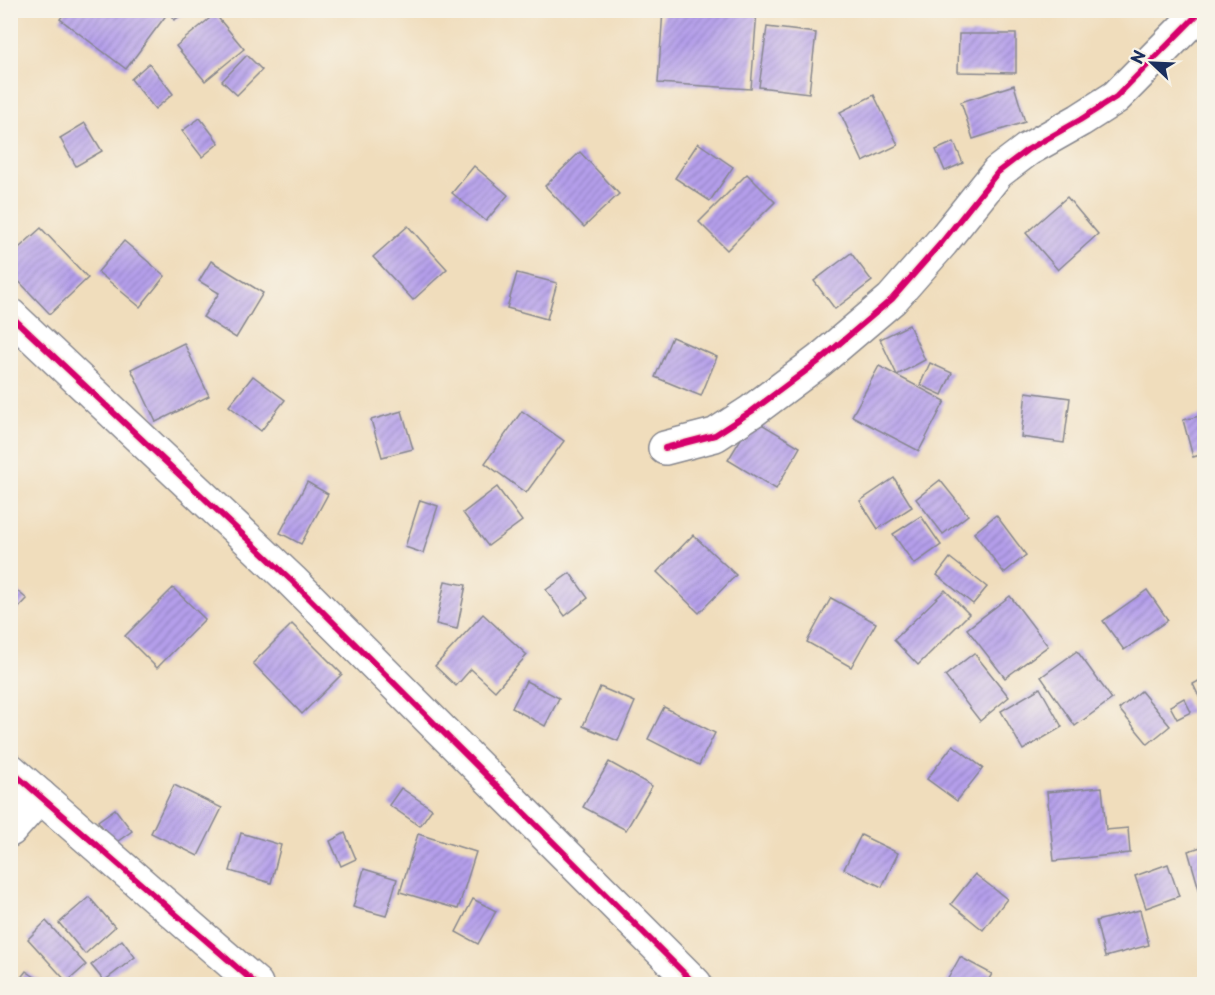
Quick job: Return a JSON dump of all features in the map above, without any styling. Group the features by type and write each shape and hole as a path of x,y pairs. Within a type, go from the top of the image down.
{"street":[{"path":"665,448 716,435 819,361 892,299 942,242 998,172 1027,150 1116,97 1202,10"},
{"path":"10,315 291,580 695,984"},
{"path":"10,770 256,984"},
{"path":"10,830 40,796"}],"building":[{"path":"67,10 163,10 167,14 126,69 60,19"},
{"path":"169,10 190,10 174,20"},
{"path":"663,10 757,10 751,89 658,83"},
{"path":"215,14 244,49 205,81 176,46"},
{"path":"767,27 816,33 809,93 759,87"},
{"path":"959,34 1016,34 1016,73 958,72"},
{"path":"247,55 262,70 237,95 222,81"},
{"path":"149,63 173,94 155,109 131,79"},
{"path":"1014,85 1025,122 973,139 961,102"},
{"path":"874,95 898,145 863,162 840,112"},
{"path":"200,118 219,143 202,157 182,131"},
{"path":"85,123 102,151 76,166 60,138"},
{"path":"954,142 963,163 945,171 936,150"},
{"path":"698,143 733,167 710,201 675,178"},
{"path":"580,152 619,194 584,227 545,186"},
{"path":"474,166 508,195 486,221 452,193"},
{"path":"747,174 775,202 727,250 699,222"},
{"path":"1067,197 1098,234 1058,270 1026,233"},
{"path":"408,226 447,269 413,300 373,257"},
{"path":"41,228 88,278 50,314 10,272 10,256"},
{"path":"124,241 165,276 140,307 98,272"},
{"path":"851,253 872,281 835,309 814,281"},
{"path":"211,261 263,293 236,338 203,317 219,293 199,281"},
{"path":"517,273 557,283 547,319 507,308"},
{"path":"909,325 925,360 897,375 880,339"},
{"path":"672,337 717,357 701,396 655,377"},
{"path":"184,343 209,396 156,422 131,369"},
{"path":"930,363 952,373 942,395 920,385"},
{"path":"879,366 945,401 919,451 852,416"},
{"path":"253,376 285,400 261,431 229,406"},
{"path":"1026,392 1070,398 1064,443 1021,437"},
{"path":"402,411 413,449 382,457 371,420"},
{"path":"522,411 564,441 526,493 485,463"},
{"path":"1204,415 1204,454 1193,457 1183,420"},
{"path":"753,419 800,447 776,489 728,460"},
{"path":"894,478 912,507 878,529 860,501"},
{"path":"940,480 968,515 943,534 916,499"},
{"path":"307,482 328,494 301,544 280,533"},
{"path":"497,487 522,521 488,546 463,513"},
{"path":"420,500 438,506 423,553 405,547"},
{"path":"996,515 1026,555 1004,573 974,533"},
{"path":"921,516 941,545 914,564 893,534"},
{"path":"693,535 736,575 699,613 657,572"},
{"path":"950,558 987,587 973,604 937,575"},
{"path":"570,573 588,598 565,616 546,590"},
{"path":"445,581 466,585 457,629 436,624"},
{"path":"10,585 27,599 10,617"},
{"path":"173,588 205,619 157,668 125,636"},
{"path":"945,590 969,614 918,665 894,640"},
{"path":"1147,590 1168,620 1124,650 1103,621"},
{"path":"1010,596 1048,646 1005,678 967,629"},
{"path":"831,598 876,623 851,667 807,642"},
{"path":"483,614 527,655 495,691 471,669 456,686 435,666"},
{"path":"292,624 342,674 302,714 253,663"},
{"path":"1077,651 1112,699 1075,726 1041,677"},
{"path":"974,653 1009,697 980,721 945,676"},
{"path":"1204,678 1204,707 1193,684"},
{"path":"526,681 559,698 545,726 512,708"},
{"path":"600,687 635,702 618,741 583,726"},
{"path":"1040,688 1062,727 1023,750 1001,711"},
{"path":"1141,691 1170,726 1148,744 1119,709"},
{"path":"1184,698 1191,712 1177,719 1170,706"},
{"path":"664,707 715,733 699,765 648,739"},
{"path":"953,745 983,768 957,801 927,779"},
{"path":"609,762 652,786 626,830 583,807"},
{"path":"174,785 222,808 198,856 151,833"},
{"path":"1102,787 1106,830 1128,828 1130,853 1054,861 1047,792"},
{"path":"401,788 432,809 420,826 389,805"},
{"path":"115,809 132,831 114,844 98,821"},
{"path":"241,833 281,845 271,883 230,871"},
{"path":"345,833 356,859 341,866 330,841"},
{"path":"418,834 476,852 458,909 400,892"},
{"path":"861,835 898,853 882,887 844,869"},
{"path":"1204,846 1204,903 1203,903 1188,851"},
{"path":"1168,864 1179,896 1146,908 1135,876"},
{"path":"364,869 397,879 386,916 353,907"},
{"path":"975,874 1007,899 983,930 951,904"},
{"path":"89,897 115,927 85,954 59,923"},
{"path":"473,899 496,911 478,944 456,932"},
{"path":"1140,910 1149,945 1105,957 1096,921"},
{"path":"46,921 86,965 67,982 28,939"},
{"path":"122,940 135,957 104,981 91,965"},
{"path":"960,957 992,974 986,984 945,984"},
{"path":"26,971 45,984 16,984"}],"cycle path":[{"path":"665,448 715,435 752,411 819,361 892,299 942,242 998,172 1027,150 1116,97 1202,10"},
{"path":"10,315 291,580 695,984"},
{"path":"10,770 256,984"}]}
